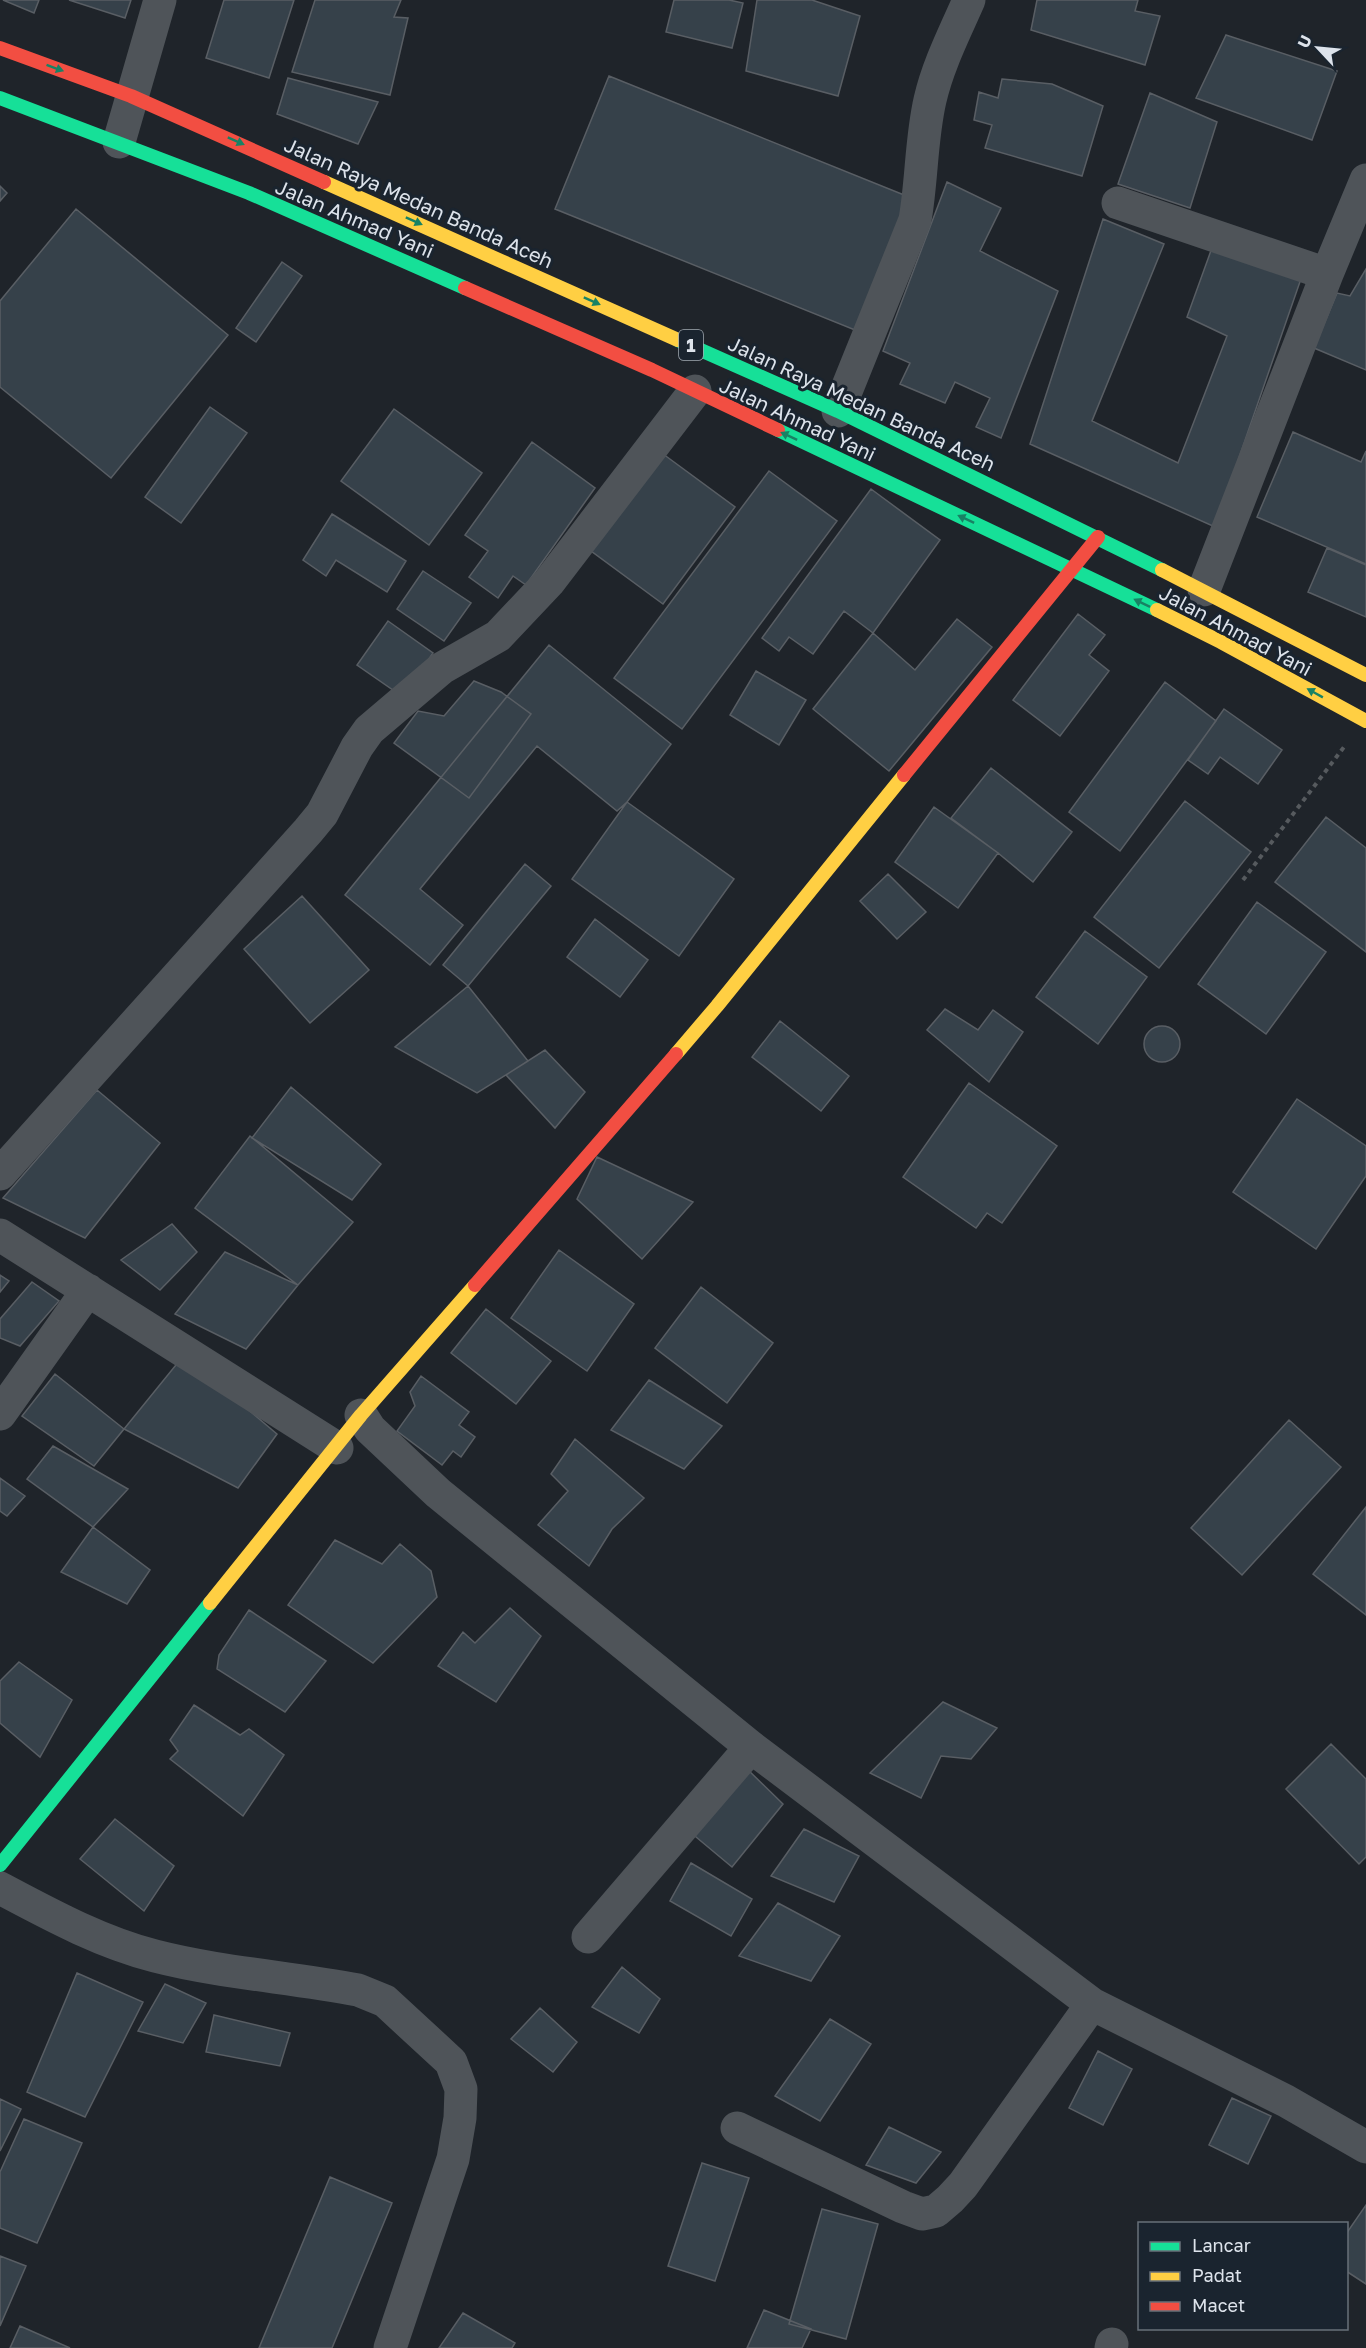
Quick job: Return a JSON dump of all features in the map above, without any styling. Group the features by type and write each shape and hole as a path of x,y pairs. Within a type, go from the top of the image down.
{"main road":[{"name":"Jalan Raya Medan Banda Aceh","path":"0,48 131,96 838,411 1098,537 1366,675"},
{"name":"Jalan Ahmad Yani","path":"0,98 249,194 506,305 695,391 1072,568 1221,642 1365,721"},
{"path":"0,1865 361,1416 717,1006 1098,537"}],"street":[{"path":"119,142 160,0"},
{"path":"838,411 915,220 930,98 940,68 969,0"},
{"path":"1204,590 1366,180"},
{"path":"1118,203 1327,274"},
{"path":"0,1174 308,831 322,814 357,747 369,730 442,668 498,636 526,608 549,582 695,391"},
{"path":"0,1235 337,1448"},
{"path":"0,1414 88,1290"},
{"path":"361,1416 370,1429 438,1493 751,1747 1092,2004 1286,2101 1366,2147"},
{"path":"588,1937 751,1747"},
{"path":"0,1888 54,1917 109,1941 155,1956 358,1990 385,2001 451,2062 461,2089 460,2118 453,2158 390,2348"},
{"path":"737,2128 903,2207 922,2214 936,2211 963,2185 1092,2004"}],"path":[{"path":"1243,880 1365,721"}],"building":[{"path":"3,0 39,0 34,13"},
{"path":"69,0 131,0 125,18"},
{"path":"224,0 294,0 269,78 206,58"},
{"path":"315,0 401,0 394,17 408,18 390,95 292,72"},
{"path":"674,0 729,0 743,3 732,48 666,32"},
{"path":"757,0 812,0 860,16 838,96 746,71"},
{"path":"1037,0 1138,0 1135,11 1160,16 1145,65 1031,30"},
{"path":"1226,35 1337,71 1312,140 1196,98"},
{"path":"609,76 909,197 855,330 555,209"},
{"path":"288,78 378,102 358,144 277,114"},
{"path":"1002,79 1052,84 1103,106 1082,176 985,148 992,125 974,120 979,92 998,98"},
{"path":"1150,93 1217,122 1190,208 1118,184"},
{"path":"947,182 1001,208 980,251 1058,291 1001,438 976,427 990,398 955,382 945,403 900,384 910,363 883,351"},
{"path":"0,186 7,193 0,201"},
{"path":"76,209 228,335 111,478 0,387 0,301"},
{"path":"1103,219 1164,244 1092,421 1178,463 1227,336 1187,317 1213,245 1303,273 1215,527 1030,444"},
{"path":"282,262 302,276 256,342 236,328"},
{"path":"1366,269 1366,370 1314,348 1337,293 1350,296"},
{"path":"210,407 247,433 181,523 145,497"},
{"path":"394,409 482,473 429,545 341,481"},
{"path":"1293,432 1361,462 1366,451 1366,564 1257,517"},
{"path":"532,442 595,488 526,585 513,576 498,598 469,577 488,551 465,535"},
{"path":"659,451 735,507 663,604 587,548"},
{"path":"769,471 837,521 682,729 614,678"},
{"path":"871,489 940,540 873,633 844,611 813,654 789,637 779,651 762,638"},
{"path":"332,514 406,561 387,592 336,560 326,576 303,560"},
{"path":"1327,548 1366,565 1366,617 1308,592"},
{"path":"423,571 471,603 444,641 397,609"},
{"path":"1078,614 1105,635 1089,655 1109,671 1060,736 1013,700"},
{"path":"957,619 992,647 889,771 813,709 873,633 915,670"},
{"path":"388,621 433,653 403,697 357,665"},
{"path":"549,645 671,744 627,802 617,811 537,746 420,889 463,925 430,965 345,895"},
{"path":"756,671 806,700 779,745 730,715"},
{"path":"474,681 501,692 531,714 469,798 394,743 418,711 444,716"},
{"path":"1165,682 1216,721 1120,851 1069,812"},
{"path":"1224,709 1282,750 1258,784 1220,757 1208,774 1188,760"},
{"path":"991,768 1072,832 1033,882 951,818"},
{"path":"1185,801 1251,852 1159,968 1094,917"},
{"path":"627,802 734,879 679,956 572,879"},
{"path":"934,807 998,853 958,908 895,862"},
{"path":"1326,817 1366,848 1366,952 1275,882"},
{"path":"525,864 551,886 468,986 443,965"},
{"path":"888,874 926,912 897,939 860,901"},
{"path":"302,896 369,970 310,1023 244,949"},
{"path":"1257,902 1326,952 1266,1034 1198,984"},
{"path":"595,919 648,960 620,997 567,957"},
{"path":"1085,931 1147,977 1098,1044 1036,997"},
{"path":"468,986 528,1061 477,1093 395,1047"},
{"path":"945,1009 978,1030 993,1010 1023,1032 989,1082 927,1030"},
{"path":"780,1021 849,1076 821,1111 752,1057"},
{"path":"1162,1026 1175,1031 1180,1044 1175,1057 1162,1062 1149,1057 1144,1044 1149,1031"},
{"path":"545,1050 585,1092 555,1128 506,1075"},
{"path":"969,1083 1057,1146 1002,1223 987,1213 976,1228 903,1177"},
{"path":"291,1087 381,1164 352,1200 252,1138"},
{"path":"97,1090 160,1143 85,1238 3,1198"},
{"path":"1297,1099 1366,1146 1366,1176 1316,1249 1233,1192"},
{"path":"250,1136 353,1222 298,1285 195,1208"},
{"path":"597,1157 693,1202 642,1259 577,1199"},
{"path":"172,1224 197,1252 160,1290 121,1260"},
{"path":"559,1250 634,1304 587,1371 511,1318"},
{"path":"225,1252 298,1285 246,1349 175,1314"},
{"path":"0,1275 9,1281 0,1292"},
{"path":"32,1282 59,1301 20,1346 0,1338 0,1319"},
{"path":"701,1287 773,1343 727,1403 655,1348"},
{"path":"486,1309 551,1361 516,1404 451,1353"},
{"path":"184,1355 277,1434 238,1488 124,1429"},
{"path":"55,1374 124,1429 94,1466 22,1416"},
{"path":"421,1376 469,1412 459,1425 475,1437 461,1457 453,1451 442,1465 397,1431 415,1406 410,1392"},
{"path":"649,1380 722,1426 684,1469 611,1430"},
{"path":"1289,1420 1341,1467 1242,1575 1191,1528"},
{"path":"575,1439 644,1498 612,1529 589,1566 538,1525 568,1491 551,1474"},
{"path":"53,1446 128,1489 93,1527 27,1479"},
{"path":"0,1478 25,1496 7,1516 0,1511"},
{"path":"1366,1507 1366,1615 1313,1574"},
{"path":"93,1527 150,1570 127,1604 61,1572"},
{"path":"335,1540 382,1564 400,1544 431,1571 437,1597 373,1663 288,1605"},
{"path":"510,1608 541,1636 496,1702 438,1666 463,1632 475,1643"},
{"path":"249,1610 326,1661 285,1712 217,1669 219,1655"},
{"path":"19,1662 72,1700 40,1757 0,1723 0,1681"},
{"path":"943,1702 997,1728 971,1759 941,1756 921,1798 870,1773"},
{"path":"194,1705 240,1735 249,1729 284,1755 243,1816 170,1759 178,1751 170,1740"},
{"path":"1331,1744 1366,1779 1366,1857 1359,1864 1286,1789"},
{"path":"744,1766 783,1804 732,1867 690,1832"},
{"path":"115,1819 174,1866 144,1911 80,1859"},
{"path":"804,1829 859,1856 834,1902 771,1876"},
{"path":"691,1863 752,1899 731,1936 670,1901"},
{"path":"778,1903 840,1936 811,1981 739,1956"},
{"path":"622,1967 660,1999 639,2033 592,2007"},
{"path":"77,1973 143,2002 85,2117 27,2092"},
{"path":"165,1984 206,2003 183,2043 138,2031"},
{"path":"540,2008 577,2042 553,2072 511,2039"},
{"path":"214,2015 290,2033 280,2066 206,2052"},
{"path":"830,2019 871,2044 820,2121 775,2096"},
{"path":"1098,2051 1132,2069 1103,2125 1069,2108"},
{"path":"1232,2098 1271,2116 1248,2164 1209,2145"},
{"path":"0,2099 21,2109 0,2151"},
{"path":"24,2119 82,2143 37,2243 0,2228 0,2172"},
{"path":"889,2127 941,2152 916,2183 866,2165"},
{"path":"702,2163 749,2178 715,2281 668,2266"},
{"path":"330,2177 392,2203 332,2348 259,2348"},
{"path":"1366,2205 1366,2284 1348,2272 1348,2231"},
{"path":"822,2209 878,2224 846,2339 789,2324"},
{"path":"0,2256 26,2266 0,2326"},
{"path":"764,2310 811,2329 802,2348 747,2348"},
{"path":"463,2313 515,2343 512,2348 439,2348"},
{"path":"20,2326 70,2348 10,2348"}],"traffic: fast":[{"path":"0,98 249,193 465,288"},
{"path":"678,340 838,411 1162,570"},
{"path":"778,430 1157,610"},
{"path":"0,1865 210,1603"}],"traffic: slow":[{"path":"324,182 678,340"},
{"path":"1162,570 1366,675"},
{"path":"1157,610 1366,721"},
{"path":"676,1054 904,775"},
{"path":"210,1603 361,1415 475,1285"}],"traffic: jam":[{"path":"0,48 131,96 324,182"},
{"path":"465,288 652,370 778,430"},
{"path":"904,775 1098,537"},
{"path":"475,1285 676,1054"}]}
